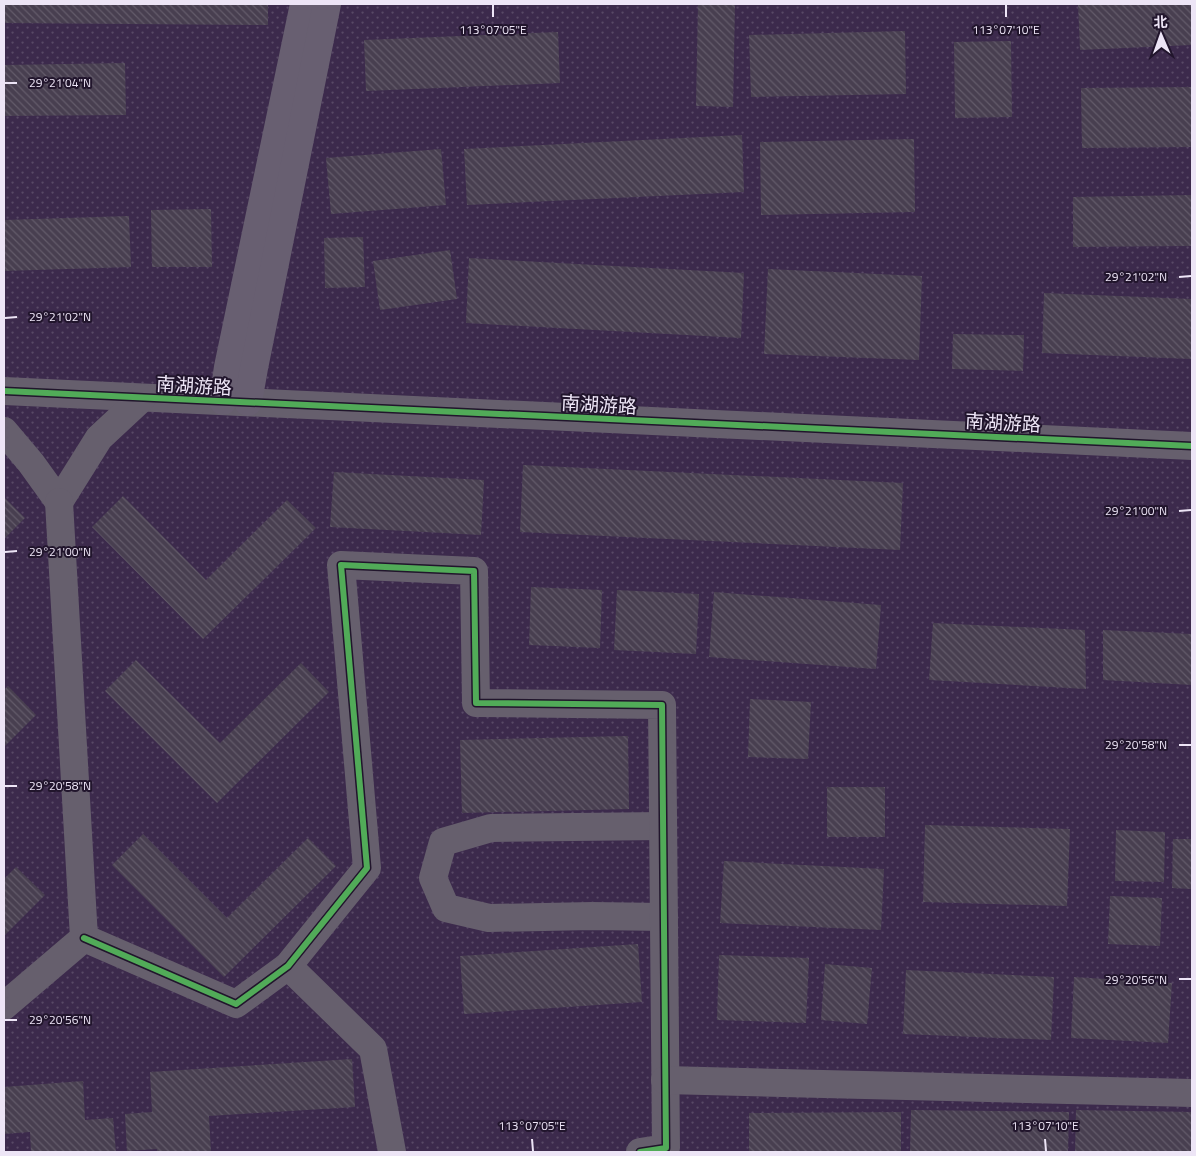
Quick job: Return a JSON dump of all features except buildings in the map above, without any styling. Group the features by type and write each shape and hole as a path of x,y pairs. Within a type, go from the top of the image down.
{"main road":[{"path":"236,402 228,367 304,4"},
{"path":"236,402 258,349 327,4"}],"street":[{"name":"南湖游路","path":"4,391 1192,446"},
{"path":"59,502 99,438 142,398"},
{"path":"4,431 32,463 59,502 84,938"},
{"path":"84,938 236,1004 288,966 366,868 341,565 474,571 476,704 662,705 665,1080 658,1151"},
{"path":"663,826 491,828 443,842 433,878 446,908 489,918 664,917"},
{"path":"4,1006 84,938"},
{"path":"288,966 373,1049 392,1152"},
{"path":"665,1080 1192,1092"}],"shaded area":[{"path":"4,4 1192,4 1192,1152 4,1152"}],"cycle path":[{"path":"4,391 1192,446"},
{"path":"84,938 236,1004 288,966 367,868 341,565 474,571 476,703 662,705 666,1148 640,1152"}]}
